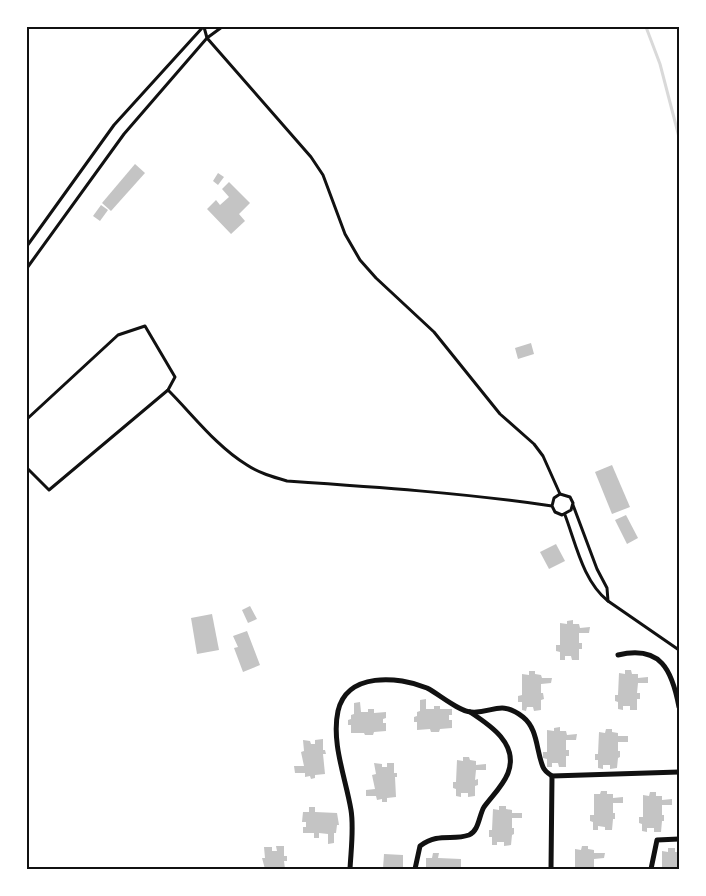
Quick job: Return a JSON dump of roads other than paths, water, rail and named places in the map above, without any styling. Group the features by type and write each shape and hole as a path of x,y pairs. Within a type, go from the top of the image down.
{"street":[{"path":"618,655 628,652 658,659 675,684 679,706"},
{"path":"350,869 352,812 337,741 336,720 345,695 354,687 368,681 389,680 427,688 492,726 508,748 511,763 508,774 481,813 476,829 470,835 429,839 420,846 415,869"},
{"path":"470,712 501,707 514,711 525,719 537,740 543,768 552,777 551,869"},
{"path":"552,777 679,772"},
{"path":"651,869 657,840 679,839"}],"lane":[{"path":"204,27 207,38 311,157 323,175 345,234 360,260 434,332 500,414 534,444 543,456 560,494 570,497 573,503 597,569 607,588 608,601"},
{"path":"27,246 114,125 204,27"},
{"path":"27,268 124,134 207,38 222,27"},
{"path":"27,419 118,335 146,326 175,378 168,390 48,490 27,468"},
{"path":"168,390 226,450 247,466 267,475 287,481 435,491 552,506"},
{"path":"560,494 554,498 552,506 555,512 565,515"},
{"path":"565,515 571,510 573,503"},
{"path":"565,515 586,572 598,592 679,650"}],"waterway":[{"path":"646,27 660,64 679,137"}]}
